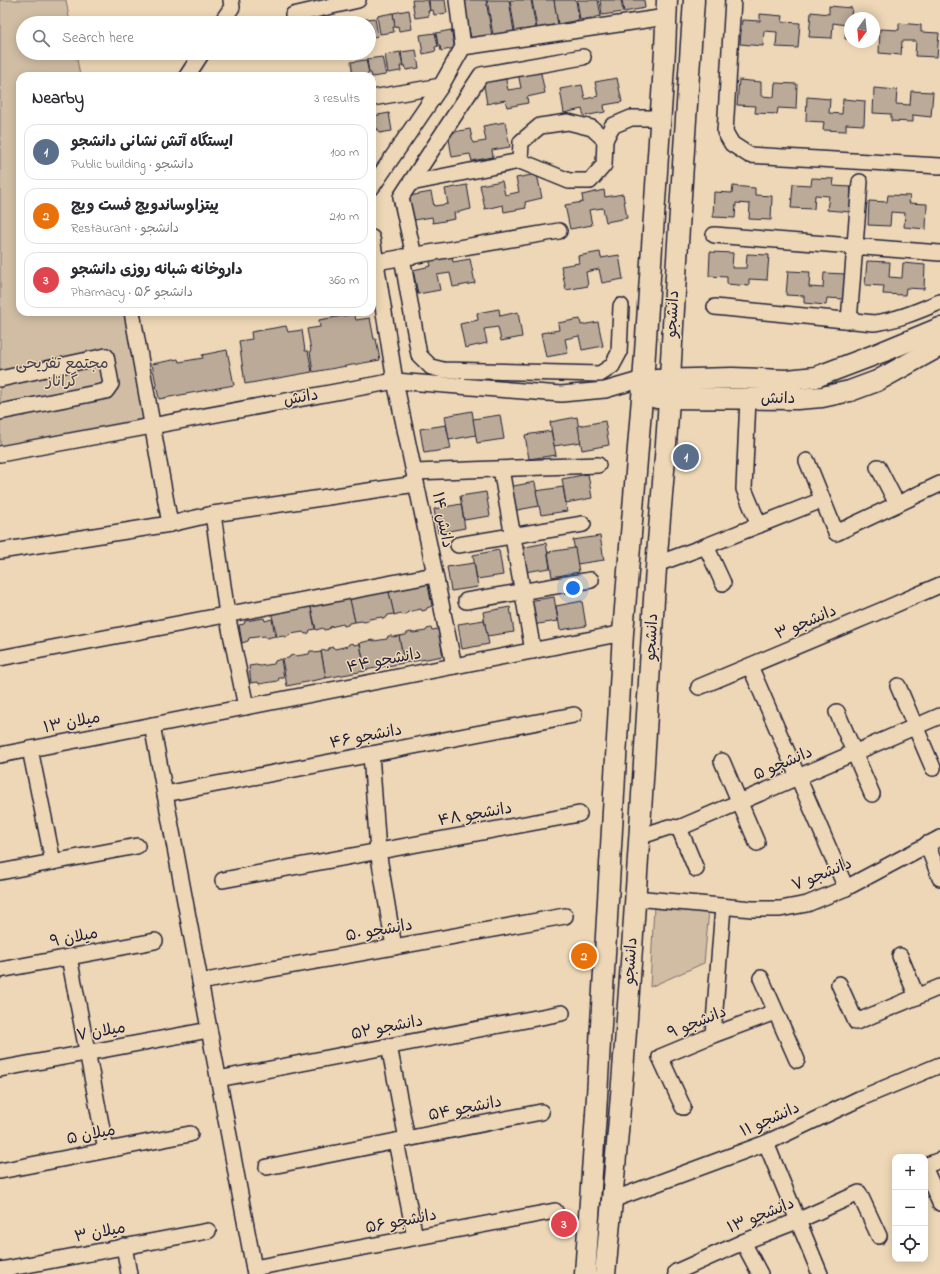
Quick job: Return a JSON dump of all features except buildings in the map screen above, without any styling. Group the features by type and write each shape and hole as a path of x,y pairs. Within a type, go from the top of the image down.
{"main road":[{"name":"دانشجو","path":"605,1274 640,837 669,389 676,254 694,0"},
{"name":"دانشجو","path":"585,1274 596,1114 623,633 643,389 667,9"},
{"name":"دانش","path":"669,389 732,378 787,380 816,377 940,328"},
{"name":"دانش","path":"643,389 669,389 748,399 797,399 822,397 850,391 877,381 940,346"},
{"path":"618,726 626,736 632,737 639,736 646,730"},
{"path":"616,764 621,758 629,754 639,757 644,762"}],"street":[{"path":"226,16 232,7 231,0"},
{"path":"293,15 358,0"},
{"path":"376,181 441,86 463,47 457,0"},
{"path":"733,0 725,132 732,144 749,155 940,166"},
{"path":"463,47 667,9"},
{"path":"583,57 480,75 401,197 419,355 431,367 443,370 600,374 612,366 619,353 620,306"},
{"path":"190,72 197,60"},
{"path":"376,97 441,86"},
{"path":"410,183 520,161 569,181 590,181 604,165 605,140 612,126 631,118 660,118"},
{"path":"520,161 521,142 540,126 568,122 592,128 605,140"},
{"path":"849,320 860,182"},
{"path":"376,262 559,231"},
{"path":"714,235 940,253"},
{"name":"دانش ۱۴","path":"376,262 395,381 454,666"},
{"path":"715,307 874,323 902,318 940,302"},
{"path":"133,316 170,524"},
{"path":"0,378 106,356 111,384 106,391 0,412"},
{"name":"دانش","path":"0,454 395,381 561,394 605,390 643,389"},
{"path":"748,399 744,489 759,524"},
{"path":"807,461 836,533 940,484"},
{"path":"0,551 170,524 213,514 415,478 501,469 598,465"},
{"path":"878,467 896,504"},
{"path":"501,469 533,650"},
{"path":"657,564 822,500"},
{"path":"213,514 227,614 246,707"},
{"path":"458,545 583,524"},
{"path":"706,546 724,583"},
{"path":"0,658 434,575"},
{"path":"466,601 591,580"},
{"name":"دانشجو ۳","path":"699,687 885,609 933,587"},
{"name":"دانشجو ۴۴","path":"152,725 623,633"},
{"path":"750,666 846,888"},
{"path":"898,686 933,768"},
{"path":"837,712 872,794"},
{"name":"دانشجو ۴۶","path":"165,794 574,715"},
{"name":"دانشجو ۵","path":"640,837 669,827 679,828 940,716"},
{"path":"152,725 254,1271"},
{"name":"میلان ۱۳","path":"0,755 152,725"},
{"path":"30,749 53,862"},
{"path":"371,754 378,851 394,947"},
{"path":"722,761 757,843"},
{"name":"دانشجو ۴۸","path":"222,880 579,814"},
{"path":"679,828 696,869"},
{"path":"934,841 940,878"},
{"name":"دانشجو ۷","path":"635,898 752,909 780,909 807,904 846,888 934,841"},
{"path":"0,872 137,846"},
{"path":"713,1035 724,906"},
{"name":"دانشجو ۵۰","path":"200,982 565,916"},
{"name":"میلان ۹","path":"0,970 155,941"},
{"path":"900,956 917,996"},
{"path":"69,957 106,1150"},
{"path":"761,978 797,1060"},
{"path":"839,984 856,1022 940,987"},
{"name":"دانشجو ۹","path":"683,1107 660,1057 775,1012"},
{"name":"دانشجو ۵۲","path":"218,1079 562,1013"},
{"name":"میلان ۷","path":"0,1069 209,1030"},
{"path":"388,1046 415,1238"},
{"name":"دانشجو ۱۱","path":"612,1200 766,1143 861,1098 940,1065"},
{"name":"دانشجو ۵۴","path":"267,1167 541,1112"},
{"name":"میلان ۵","path":"0,1171 190,1134"},
{"path":"766,1143 820,1274"},
{"path":"928,1166 940,1160"},
{"path":"928,1175 940,1203"},
{"name":"دانشجو ۱۳","path":"677,1273 743,1242 797,1221 859,1192 880,1236"},
{"name":"دانشجو ۵۶","path":"254,1271 554,1211"},
{"name":"میلان ۳","path":"0,1270 208,1231"},
{"path":"743,1242 760,1274"},
{"path":"124,1246 129,1274"}],"green space":[{"name":"مجتمع تفریحی گراناز","path":"0,0 66,0 69,16 16,16 16,60 77,60 79,72 16,72 16,316 125,316 145,420 0,447"},
{"path":"654,906 709,910 704,963 650,987"}],"place":[{"name":"ایستگاه آتش نشانی دانشجو","path":"686,457"},
{"name":"پیتزاوساندویچ فست ویچ","path":"584,956"},
{"name":"داروخانه شبانه روزی دانشجو","path":"564,1224"}]}
